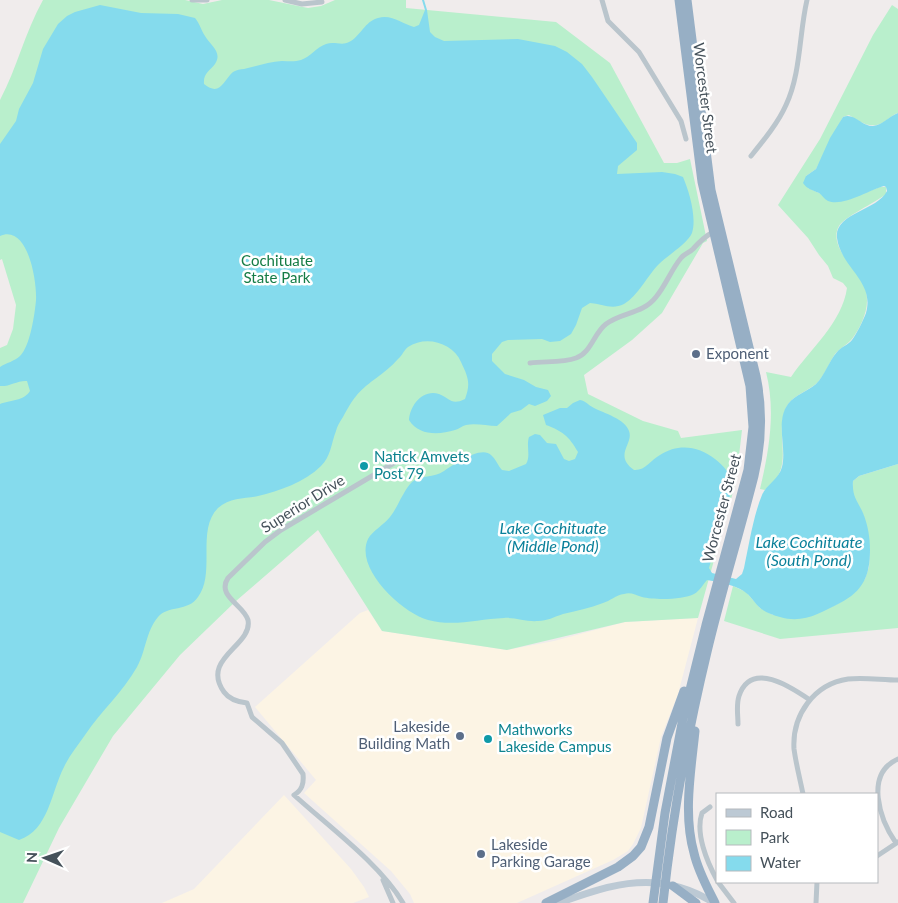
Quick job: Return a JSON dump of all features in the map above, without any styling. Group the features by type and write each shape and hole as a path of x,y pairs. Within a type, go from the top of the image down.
{"highway":[{"name":"Worcester Street","path":"654,903 673,766 688,695 724,571 748,470 752,448 753,420 750,386 713,232 701,170 679,0"},
{"name":"Worcester Street","path":"687,0 712,190 761,404 761,436 757,466 724,571"},
{"name":"Worcester Street","path":"663,903 678,797 720,586"},
{"path":"546,903 618,867 633,856 641,847 649,827 669,733 700,649"},
{"path":"699,687 690,784 690,838 699,869 714,903"},
{"path":"673,886 696,903"}],"main road":[{"path":"559,903 605,887 628,882 648,882 673,886 714,903"}],"street":[{"path":"192,0 207,0"},
{"path":"285,0 302,4 322,2"},
{"path":"602,0 608,21 639,52 681,121 686,139"},
{"path":"751,156 782,113 791,94 807,0"},
{"path":"530,363 563,361 580,356 588,349 605,325 641,310 650,304 682,256 692,250 703,237 713,232"},
{"name":"Superior Drive","path":"403,903 364,857 294,795 301,791 304,780 303,774 282,743 252,717 248,703 233,700 226,695 220,687 218,673 222,660 243,636 248,622 247,618 228,595 225,585 228,578 265,542 281,530 404,457"},
{"path":"738,724 739,696 745,686 754,680 766,678 778,681 810,700"},
{"path":"803,793 794,741 798,719 810,700 820,690 842,681 856,679 898,680"},
{"path":"878,855 897,842 884,823 878,793 880,780 885,769 889,764 898,759"},
{"path":"710,807 704,810 701,815 700,828 707,856 716,878"},
{"name":"Superior Drive","path":"381,875 393,903"},
{"path":"719,883 734,903"},
{"path":"816,903 817,883"}],"shaded area":[{"name":"Mathworks Lakeside Campus","path":"368,610 382,631 507,650 554,641 625,622 698,618 678,694 661,737 641,828 628,851 613,860 517,903 414,903 410,894 391,871 304,793 316,780 255,707 360,613"},
{"path":"284,795 351,869 369,897 353,903 162,903 194,889"}],"green space":[{"name":"Cochituate State Park","path":"43,0 185,0 203,4 222,0 269,0 308,8 321,6 335,0 406,0 406,8 556,22 610,63 664,163 677,163 690,159 707,241 703,243 662,313 632,340 584,375 588,394 643,421 678,431 681,438 742,430 736,481 698,618 625,622 507,650 382,631 318,530 236,601 180,655 113,736 59,828 23,903 0,903 0,348 7,345 13,329 16,305 2,259 0,260 0,100"},
{"path":"892,5 898,9 898,113 884,122 875,125 866,124 849,115 843,117 816,169 806,176 808,188 821,194 827,200 846,200 880,187 886,187 886,194 847,218 839,226 837,233 837,241 844,256 865,287 866,311 855,335 835,354 820,380 789,402 783,417 783,461 780,471 775,481 765,490 760,489 766,460 771,416 771,401 766,372 791,377 839,313 847,288 843,283 833,278 828,266 808,238 778,205 820,139 873,35"},
{"path":"898,464 898,628 780,639 724,621 733,586 746,592 760,608 773,615 831,607 841,602 865,579 869,567 870,550 863,514 852,493 853,481 859,476"}],"water":[{"name":"Cochituate State Park","path":"100,5 141,13 178,14 195,18 217,52 217,60 204,80 204,84 214,89 221,86 237,70 272,62 299,61 326,44 344,44 349,42 370,22 378,18 392,18 414,27 419,25 425,10 427,10 430,32 435,37 444,41 518,39 555,46 567,52 582,64 637,143 637,150 618,166 617,174 662,172 683,177 692,204 694,219 690,237 659,264 634,296 624,304 611,307 590,303 582,308 571,334 560,341 550,342 542,339 508,340 502,342 492,354 492,361 505,374 548,390 551,396 547,401 535,406 529,404 521,410 511,413 497,426 470,424 442,433 424,432 409,420 414,404 422,396 433,393 454,402 465,399 468,380 461,362 452,350 431,341 415,343 408,347 393,365 356,396 338,426 327,458 315,472 283,489 258,496 232,500 218,508 208,528 206,576 198,597 189,605 167,611 158,617 151,628 137,667 119,693 91,726 66,763 43,819 29,835 19,840 0,832 0,404 24,397 30,391 27,381 0,386 0,367 18,358 24,352 33,321 36,291 29,256 24,246 18,238 10,235 0,236 0,144 16,121 19,109 33,83 43,49 58,24 75,12"},
{"path":"898,113 898,464 859,476 853,481 854,495 863,513 867,527 870,550 869,568 860,588 840,603 818,614 796,619 774,615 759,607 740,589 728,584 707,580 698,591 689,596 661,599 626,593 598,605 544,620 534,621 508,618 447,623 428,620 418,616 406,609 383,588 374,576 368,563 366,551 368,539 390,517 412,482 419,478 436,475 467,457 481,452 491,455 502,470 509,471 526,464 529,437 535,434 540,435 547,443 556,444 564,459 569,461 575,459 578,452 571,442 561,432 546,425 543,415 560,408 567,408 580,400 619,420 627,427 630,436 625,459 634,470 645,467 667,451 681,448 702,451 724,467 733,485 709,568 712,573 736,579 742,574 762,495 782,467 782,419 784,411 791,401 816,384 837,352 852,340 866,313 868,302 866,292 862,283 844,258 837,238 838,230 849,217 875,203 887,191 884,186 848,200 834,202 828,201 803,183 806,176 816,169 830,138 843,117 851,116 873,126"}],"waterway":[{"path":"423,0 426,10"}],"place":[{"name":"Exponent","path":"696,354"},
{"name":"Natick Amvets Post 79","path":"364,466"},
{"name":"Lakeside Building Math","path":"460,736"},
{"name":"Mathworks Lakeside Campus","path":"488,739"},
{"name":"Lakeside Parking Garage","path":"481,854"}],"water label":[{"name":"Lake Cochituate (Middle Pond)","path":"553,537"},
{"name":"Lake Cochituate (South Pond)","path":"809,551"}]}
